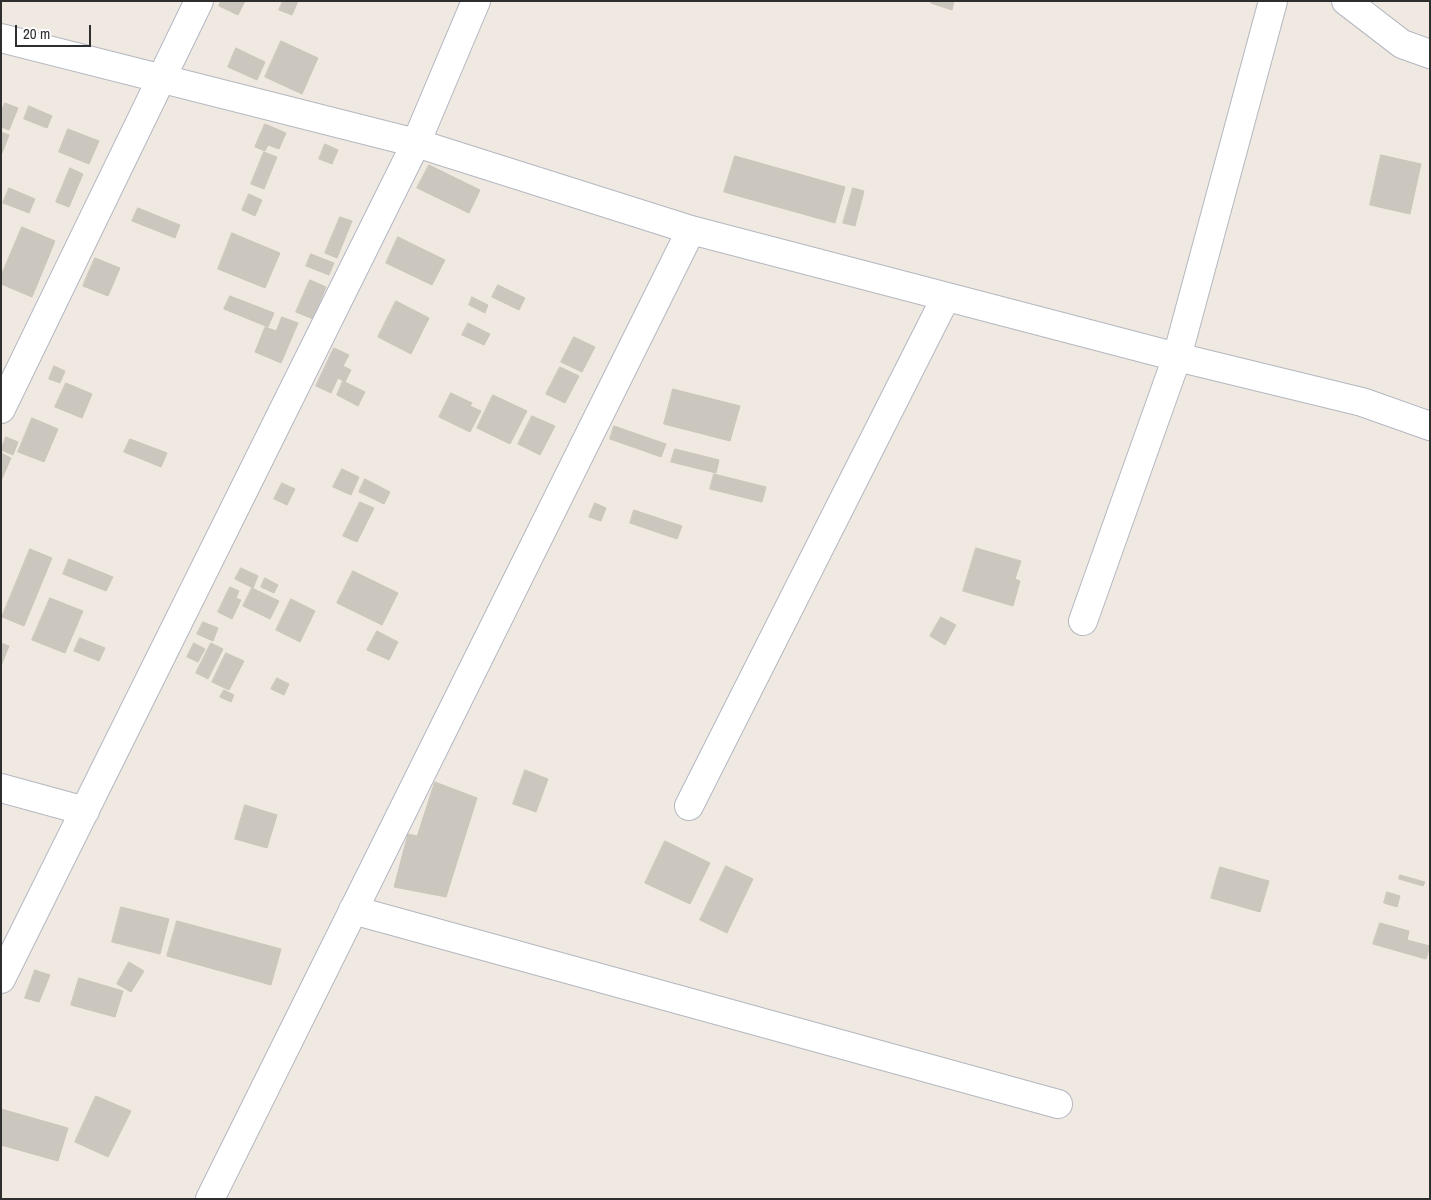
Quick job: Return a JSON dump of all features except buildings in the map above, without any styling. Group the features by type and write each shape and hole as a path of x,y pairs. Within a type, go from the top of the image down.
{"street":[{"path":"1,410 199,1"},
{"path":"1,979 416,143 476,1"},
{"path":"1083,621 1177,357 1273,1"},
{"path":"1346,1 1402,44 1430,54"},
{"path":"1,38 416,143 691,230 1177,357 1362,402 1430,426"},
{"path":"210,1199 691,230"},
{"path":"689,806 946,297"},
{"path":"1,788 86,811"},
{"path":"353,910 1058,1104"}]}
